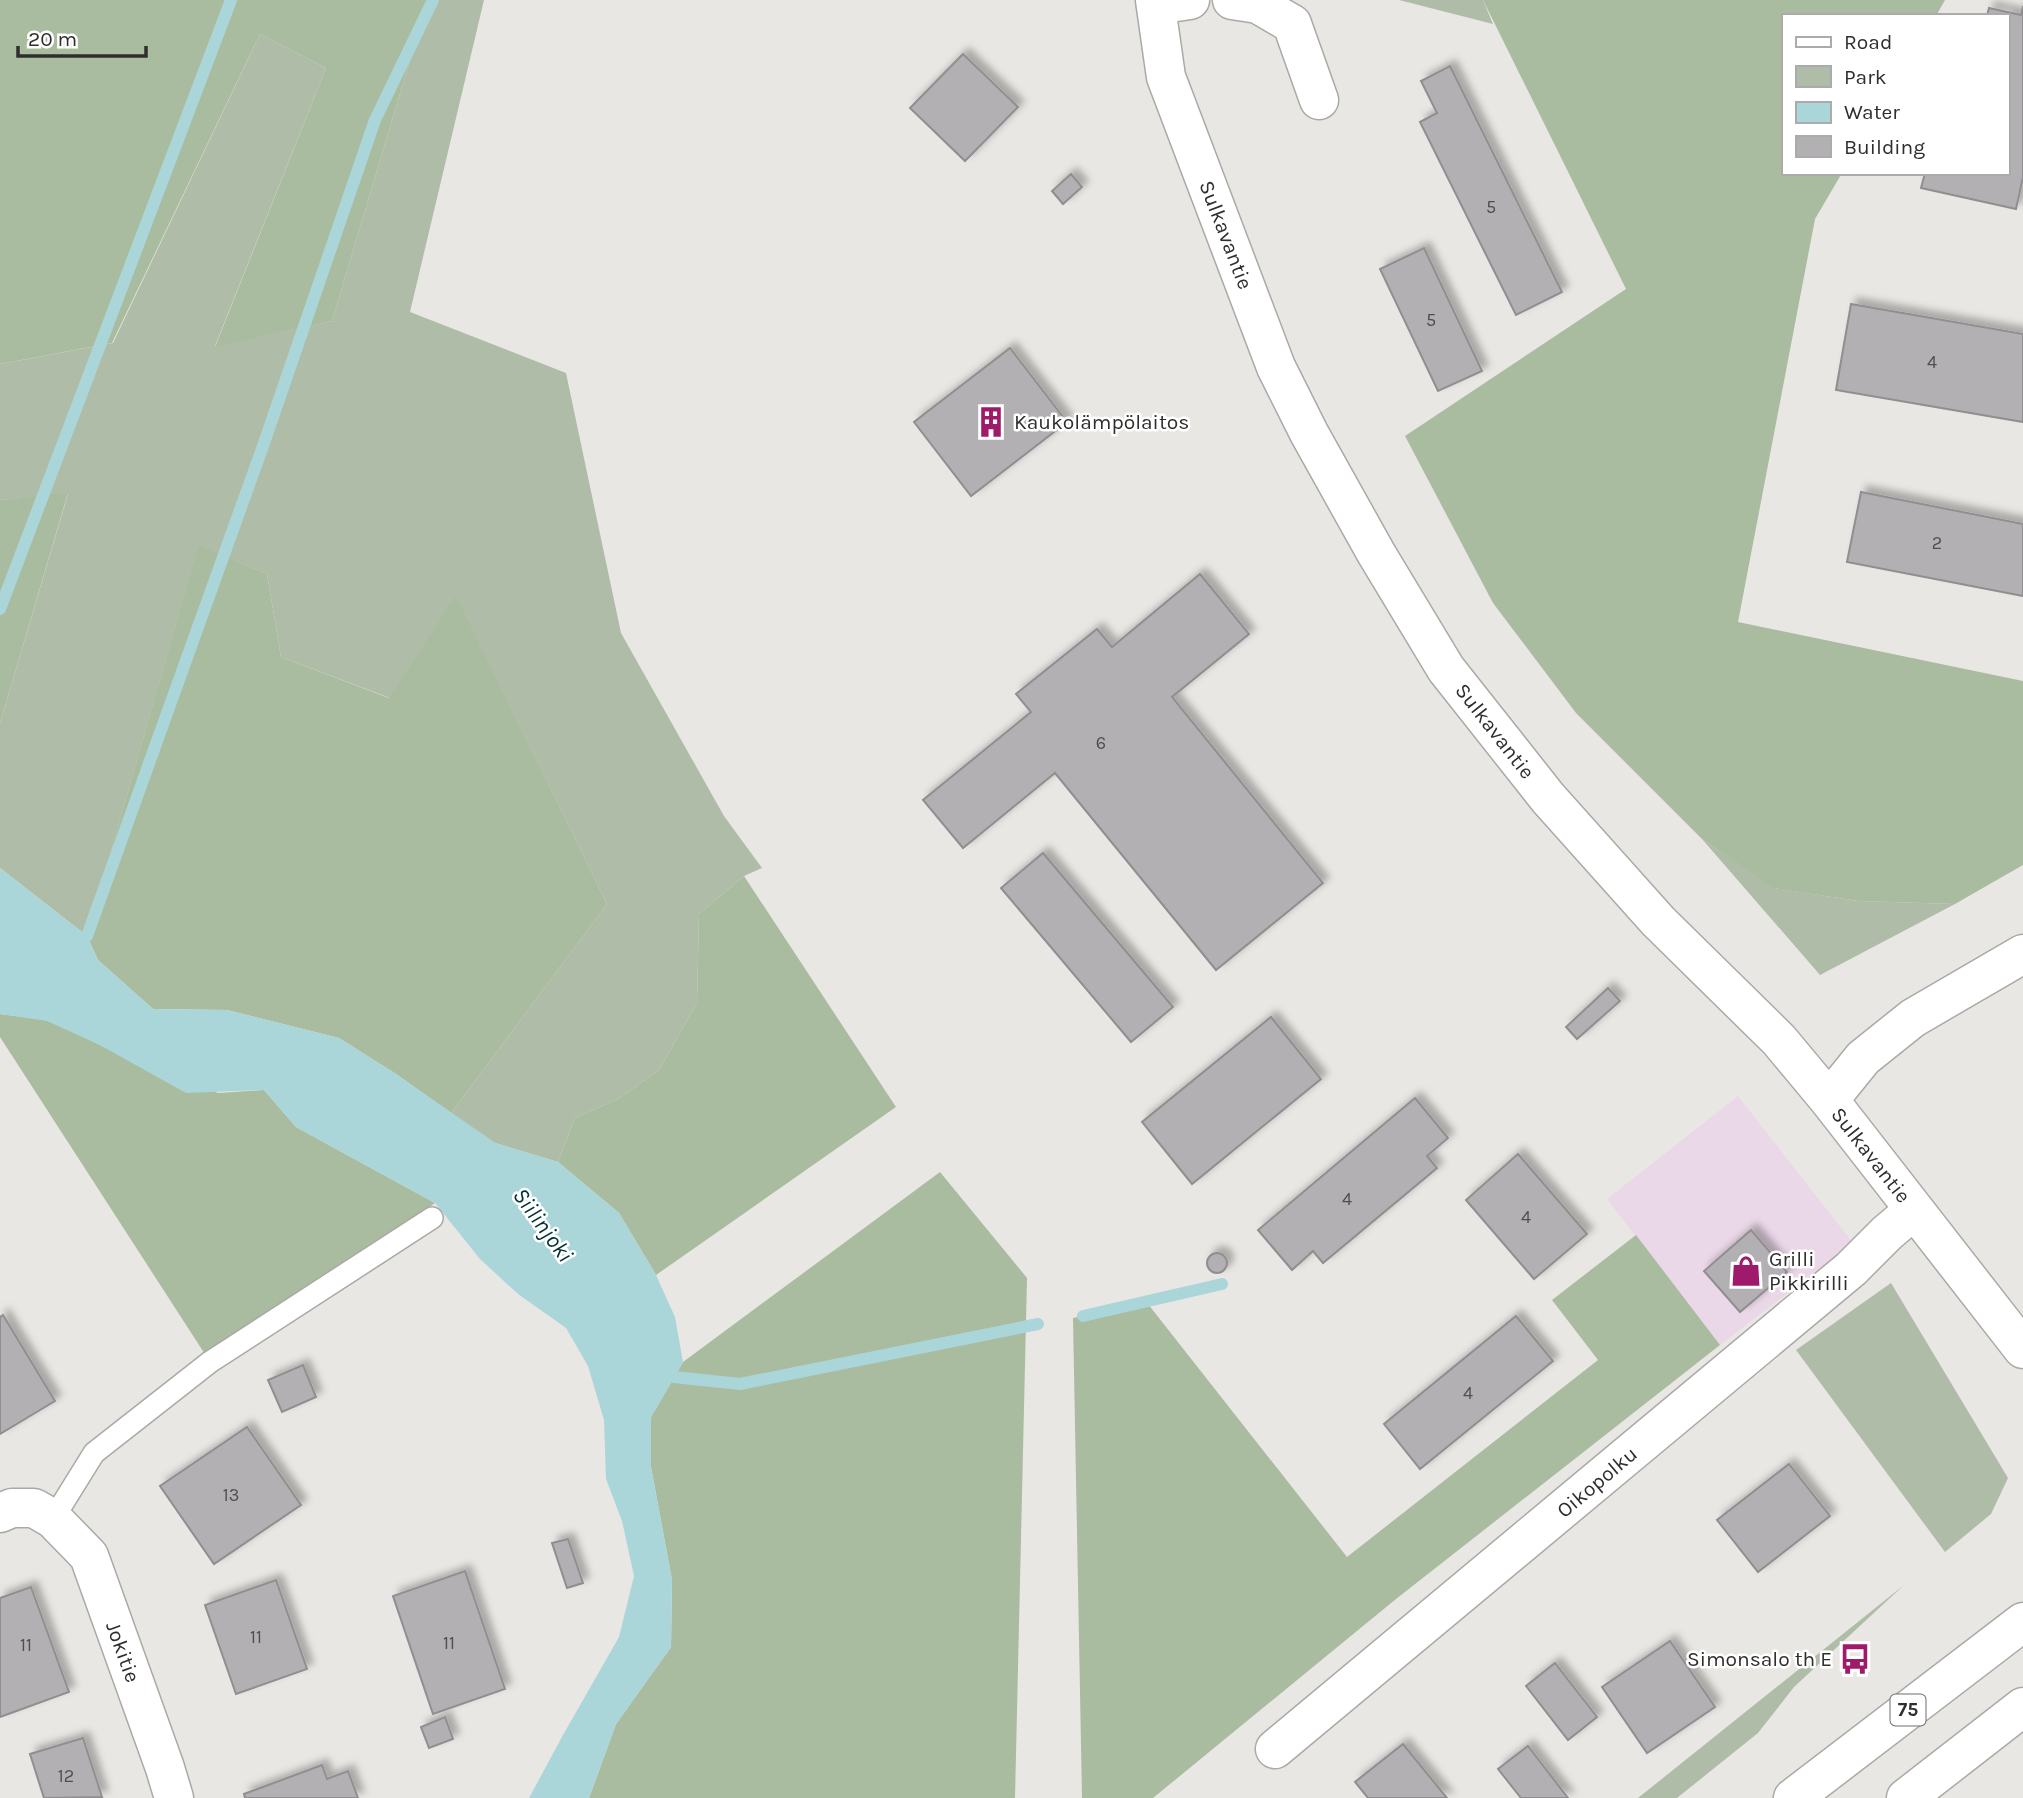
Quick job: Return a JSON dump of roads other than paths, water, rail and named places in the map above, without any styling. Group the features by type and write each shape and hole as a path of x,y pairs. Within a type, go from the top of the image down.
{"street":[{"path":"1232,0 1258,4 1292,24 1320,100"},
{"name":"Sulkavantie","path":"1167,2 1166,77 1276,367 1309,433 1376,553 1446,669 1557,808 1658,921 1779,1040 2023,1349"},
{"path":"1829,1100 1863,1058 1913,1018 2023,954"},
{"name":"Oikopolku","path":"1275,1749 1851,1269 1914,1210"},
{"path":"0,1513 12,1508 34,1508 52,1518"},
{"name":"Jokitie","path":"52,1518 89,1556 174,1798"},
{"name":"75","path":"1793,1798 2023,1622"},
{"path":"1906,1798 2023,1707"}],"lane":[{"path":"52,1518 94,1453 210,1362 432,1218"}],"water":[{"name":"Siilinjoki","path":"0,868 87,936 98,960 153,1009 227,1010 339,1038 495,1143 558,1162 619,1213 656,1275 675,1317 683,1362 651,1417 651,1467 672,1580 671,1647 616,1724 589,1798 529,1798 619,1637 634,1576 622,1521 606,1479 604,1420 588,1366 566,1328 518,1294 480,1259 435,1203 296,1127 264,1090 186,1093 98,1044 47,1021 0,1014"}],"waterway":[{"path":"0,609 231,0"},
{"path":"77,948 87,936 263,446 375,120 433,0"},
{"path":"1083,1316 1222,1284"},
{"path":"674,1377 740,1384 1038,1324"}],"place":[{"name":"Kaukolämpölaitos","path":"991,422"},
{"name":"Grilli Pikkirilli","path":"1746,1271"},
{"name":"Simonsalo th E","path":"1855,1659"}]}
